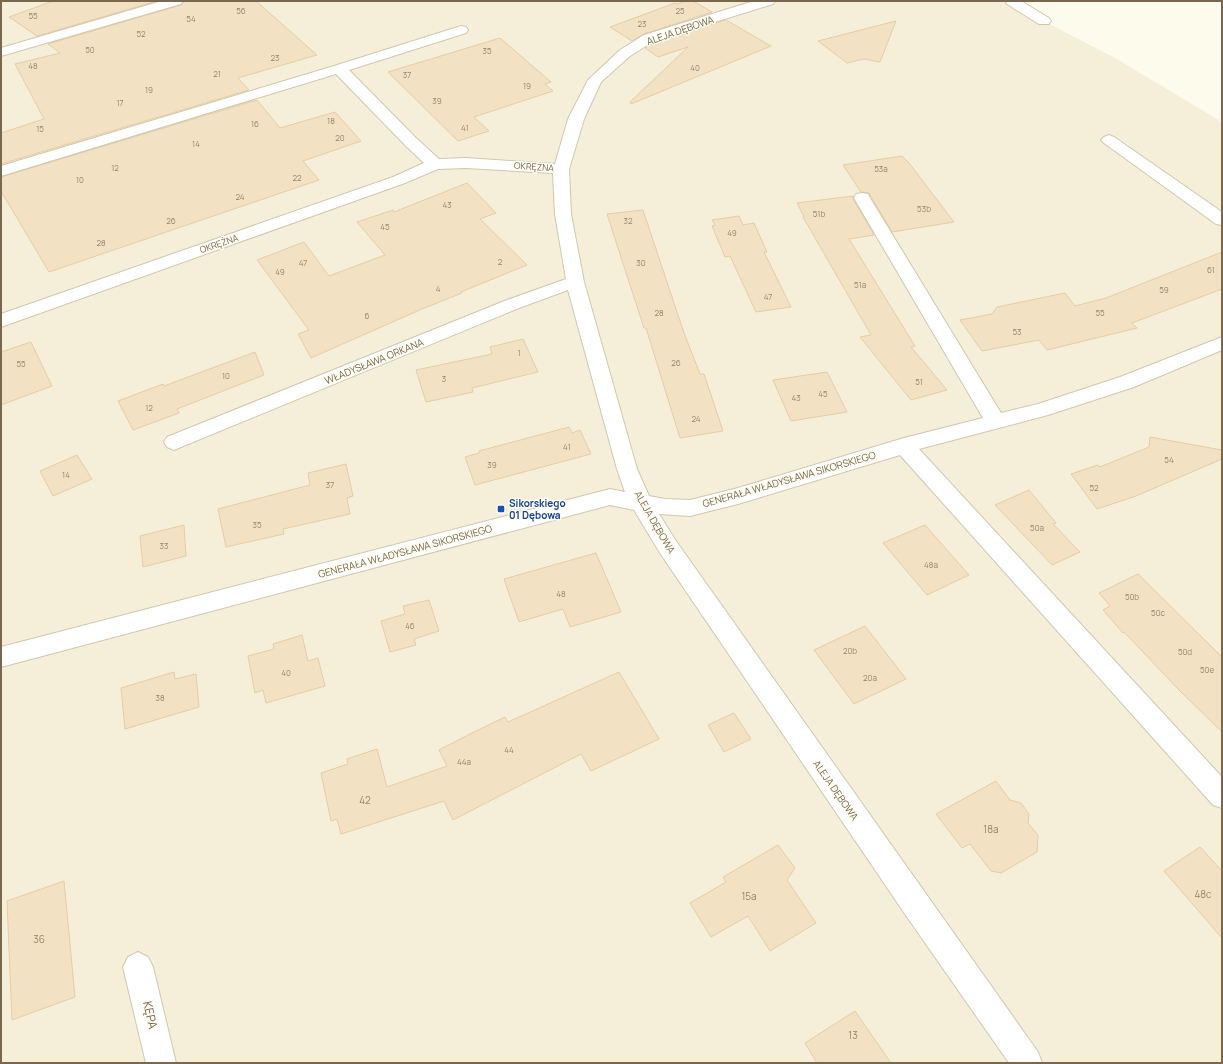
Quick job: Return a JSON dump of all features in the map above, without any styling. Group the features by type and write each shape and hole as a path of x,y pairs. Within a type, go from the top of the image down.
{"street":[{"path":"1,52 176,1"},
{"name":"ALEJA DĘBOWA","path":"768,1 649,38 625,53 595,80 576,119 561,169 563,214 575,282 627,469 640,501 691,580 917,907 1027,1063"},
{"path":"1012,1 1044,21"},
{"path":"1,172 339,69 461,30"},
{"path":"339,69 387,116 415,148 435,164"},
{"path":"1109,140 1222,220"},
{"name":"OKRĘŻNA","path":"1,321 399,180 435,164 466,163 561,169"},
{"path":"862,198 995,421"},
{"name":"WŁADYSŁAWA ORKANA","path":"174,442 513,304 575,282"},
{"name":"GENERAŁA WŁADYSŁAWA SIKORSKIEGO","path":"1,657 587,502 610,497 665,506 690,508 738,496 904,446 1041,410 1126,382 1222,343"},
{"path":"904,446 1222,796"},
{"name":"KĘPA","path":"138,967 161,1063"}],"shaded area":[{"path":"1,1 1005,1 1115,58 1222,122 1222,1063 1,1063"}],"building":[{"path":"53,1 157,1 37,36 9,17"},
{"path":"184,1 256,1 317,55 238,78 249,90 1,164 1,133 44,119 15,64 60,53 48,44 181,5"},
{"path":"685,1 693,1 712,12 644,34 632,41 610,27 675,3 678,4"},
{"path":"726,20 771,46 631,104 630,102 688,47 658,57 645,48 655,42"},
{"path":"896,21 880,62 864,59 847,63 818,41"},
{"path":"500,38 551,82 545,84 553,91 474,117 489,131 458,141 388,72"},
{"path":"257,100 280,128 335,112 361,141 303,161 319,180 49,272 1,191 1,177"},
{"path":"902,156 954,222 892,232 869,193 861,192 843,165"},
{"path":"467,183 496,213 480,219 527,265 461,292 462,293 311,358 298,334 309,330 257,260 304,242 329,276 385,255 357,222 393,210 394,212"},
{"path":"853,196 853,199 874,235 849,239 915,346 911,347 947,390 911,400 860,337 871,335 803,217 797,203"},
{"path":"643,210 684,333 700,374 704,374 723,431 680,438 646,328 644,328 607,214"},
{"path":"739,216 743,225 754,223 767,252 764,252 791,307 756,312 730,256 725,257 712,226 715,225 712,220"},
{"path":"1222,252 1222,289 1132,323 1137,328 1047,350 1039,340 982,351 960,320 992,314 997,307 1065,293 1075,306 1106,298"},
{"path":"523,339 538,372 472,388 473,392 426,402 416,370 492,354 490,347"},
{"path":"31,342 52,386 1,405 1,352"},
{"path":"255,352 264,375 177,409 179,413 133,430 118,401 163,384 164,386"},
{"path":"827,372 847,412 791,421 773,380"},
{"path":"569,427 572,433 580,430 591,454 475,485 465,457 479,453 479,451"},
{"path":"1150,437 1222,450 1222,459 1136,496 1097,509 1071,474 1098,465 1100,467 1149,447"},
{"path":"77,455 92,479 53,496 40,471"},
{"path":"346,464 353,496 347,498 350,514 283,529 284,534 226,547 218,509 310,485 308,473"},
{"path":"1029,490 1056,523 1053,524 1080,552 1052,565 995,505"},
{"path":"184,525 186,556 143,567 140,536"},
{"path":"925,525 969,575 927,595 883,543"},
{"path":"596,553 621,612 570,627 563,609 519,622 504,579"},
{"path":"1138,574 1222,657 1222,732 1179,690 1124,632 1123,633 1103,610 1110,606 1099,593"},
{"path":"429,600 439,631 414,639 416,645 390,652 381,621 405,614 403,606"},
{"path":"865,626 906,679 854,704 814,650"},
{"path":"302,635 308,661 318,658 325,686 266,703 263,690 255,693 248,656 274,649 273,644"},
{"path":"174,672 175,679 196,674 199,707 125,729 121,688"},
{"path":"619,672 659,739 591,771 581,754 453,820 444,801 341,834 337,819 331,821 321,773 348,764 347,759 377,749 387,787 447,766 439,750 470,734 505,717 508,722"},
{"path":"734,713 751,739 724,752 708,725"},
{"path":"996,781 1010,800 1021,803 1029,814 1028,823 1038,835 1037,852 1001,873 991,871 970,844 962,848 936,814"},
{"path":"778,845 795,868 787,880 816,923 770,951 748,916 711,937 690,903 726,882 723,877"},
{"path":"1200,847 1222,871 1222,938 1164,871"},
{"path":"64,881 75,997 12,1020 7,901"},
{"path":"855,1011 891,1063 817,1063 805,1043"}],"place":[{"name":"Sikorskiego 01 Dębowa","path":"501,509"}]}
